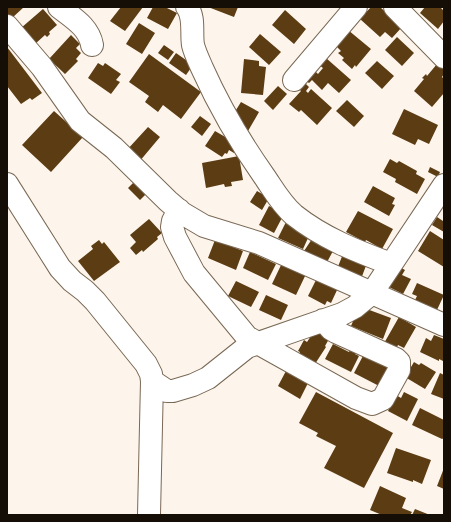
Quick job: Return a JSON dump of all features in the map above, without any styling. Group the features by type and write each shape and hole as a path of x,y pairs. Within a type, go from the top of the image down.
{"street":[{"path":"59,7 83,26 89,34 92,45"},
{"path":"187,7 190,10 195,53 215,96 239,140 276,194 293,214 325,236 343,245 391,264"},
{"path":"294,80 356,7"},
{"path":"395,7 442,51"},
{"path":"7,26 42,67 80,121 114,148 179,210 204,226 258,243 444,325"},
{"path":"7,184 60,268 72,281 95,301 146,364 151,374 149,515"},
{"path":"152,381 167,391 173,391 193,385 208,378 247,347 342,314 355,307 372,292 444,185"},
{"path":"179,210 172,221 172,233 194,273 247,337 356,398 372,404 383,399 399,370 399,362 396,359 336,332 323,320"}],"building":[{"path":"7,7 24,7 12,18 7,13"},
{"path":"121,7 143,7 125,31 110,21"},
{"path":"153,7 165,7 177,13 168,29 147,18"},
{"path":"208,7 238,7 234,17"},
{"path":"371,7 380,7 402,27 392,38 385,32 380,37 360,19"},
{"path":"425,7 440,7 444,11 444,21 438,29 420,13"},
{"path":"43,9 57,25 49,32 50,34 47,37 45,35 35,44 21,28"},
{"path":"285,10 306,29 294,44 272,25"},
{"path":"139,23 155,33 142,54 126,44"},
{"path":"348,30 371,49 356,67 355,65 352,69 342,60 344,58 338,53 341,51 337,47 337,44"},
{"path":"260,34 281,52 269,65 249,47"},
{"path":"71,35 80,44 76,48 81,53 76,59 78,61 65,74 49,59"},
{"path":"397,37 414,53 402,66 385,50"},
{"path":"164,45 174,52 168,60 158,53"},
{"path":"7,47 42,93 32,100 30,98 21,104 7,86"},
{"path":"176,53 193,65 186,75 169,63"},
{"path":"149,54 201,92 181,119 163,105 158,112 145,102 149,96 129,82"},
{"path":"326,58 351,80 339,93 328,83 322,90 312,80 309,83 304,79 313,69 318,74 323,68 319,65"},
{"path":"244,59 259,61 259,66 266,67 263,95 241,93"},
{"path":"377,61 394,76 382,89 365,73"},
{"path":"98,63 103,66 105,63 121,74 116,80 120,82 111,94 88,78"},
{"path":"437,64 444,70 442,77 444,79 444,93 432,107 414,91 424,79 422,78 426,74 427,76"},
{"path":"304,82 309,87 306,91 308,93 311,89 332,108 317,125 301,110 299,112 289,104 301,91 298,88"},
{"path":"278,86 287,94 273,110 264,101"},
{"path":"347,100 364,116 354,127 336,111"},
{"path":"241,102 259,112 248,131 233,119"},
{"path":"404,109 438,125 429,144 418,139 415,145 392,134"},
{"path":"54,111 83,137 51,172 22,145"},
{"path":"200,116 211,124 202,136 191,127"},
{"path":"148,127 160,137 139,162 126,151"},
{"path":"215,131 239,145 234,153 229,150 227,154 225,153 222,157 205,146"},
{"path":"239,156 243,180 231,182 232,186 225,187 224,184 206,188 202,163"},
{"path":"390,159 397,163 399,161 417,171 416,174 425,179 417,194 395,182 396,179 383,172"},
{"path":"430,167 440,172 438,177 428,172"},
{"path":"134,182 146,194 140,200 128,188"},
{"path":"373,186 395,198 392,204 395,205 389,216 364,202"},
{"path":"257,191 269,198 262,210 250,202"},
{"path":"269,206 284,214 274,233 259,225"},
{"path":"358,211 393,229 382,249 366,240 365,242 346,232"},
{"path":"437,217 443,221 444,220 444,232 432,225"},
{"path":"149,219 162,233 157,237 158,239 143,252 142,250 136,255 130,248 136,242 130,235"},
{"path":"286,222 305,231 303,235 308,238 303,249 278,238"},
{"path":"430,231 444,240 444,267 418,251"},
{"path":"312,239 333,251 326,264 304,251"},
{"path":"99,240 102,244 104,242 120,262 94,281 78,261 93,249 91,246"},
{"path":"215,240 243,251 236,270 208,258"},
{"path":"250,252 276,264 268,280 243,268"},
{"path":"343,254 367,263 361,279 337,269"},
{"path":"282,263 306,274 296,295 272,284"},
{"path":"396,265 405,270 402,275 411,279 403,294 385,285"},
{"path":"317,278 338,288 331,303 327,301 325,305 308,296"},
{"path":"236,281 259,292 251,307 228,296"},
{"path":"417,283 444,295 436,312 414,302 417,296 412,294"},
{"path":"266,295 288,305 281,320 259,310"},
{"path":"364,308 391,318 383,339 351,326 357,312"},
{"path":"399,317 416,327 404,348 398,345 395,351 383,345"},
{"path":"315,330 329,339 325,346 326,347 315,364 299,354 300,352 298,351 304,340 307,342"},
{"path":"434,335 444,339 443,361 439,359 439,361 420,352 426,338 431,341"},
{"path":"333,344 349,352 350,350 356,352 355,354 359,356 351,372 325,359"},
{"path":"364,354 388,365 387,367 391,370 381,387 354,373"},
{"path":"414,362 419,365 421,363 436,372 425,389 405,377"},
{"path":"286,371 308,383 300,399 278,386"},
{"path":"440,373 444,375 444,399 431,394"},
{"path":"316,392 393,433 364,488 324,468 336,446 316,436 318,433 299,423"},
{"path":"404,392 418,399 407,421 388,411 396,395 401,398"},
{"path":"420,408 444,420 444,438 442,439 412,425"},
{"path":"396,448 431,460 422,484 387,473"},
{"path":"444,468 444,489 437,486"},
{"path":"380,486 406,498 402,508 412,512 410,515 382,515 370,510"},
{"path":"415,509 430,515 412,515"}]}
